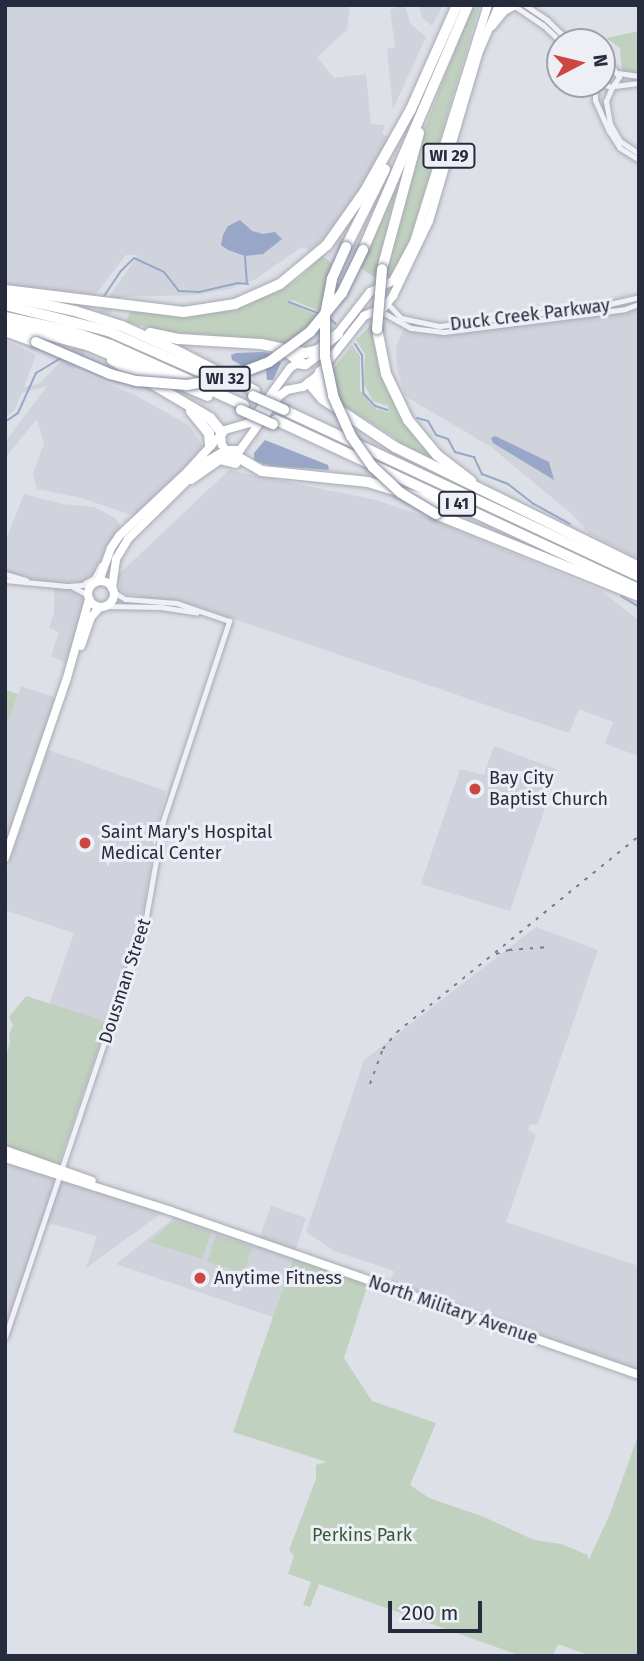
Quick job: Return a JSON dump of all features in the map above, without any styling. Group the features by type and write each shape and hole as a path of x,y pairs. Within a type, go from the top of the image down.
{"highway":[{"path":"457,5 403,132 332,279 325,316 325,357 333,396 351,436 373,467 401,493 436,514 639,596"},
{"name":"WI 32","path":"5,331 110,374 137,381 187,385 228,378 269,362 310,331 338,299 363,250 468,5"},
{"path":"5,290 179,312 231,305 277,286 327,245 354,209 388,151 446,31"},
{"path":"445,60 411,158 382,269 377,329 381,357 393,391 425,442 461,474 532,516"},
{"path":"5,296 79,317"},
{"name":"I 41","path":"5,304 79,317 120,330 639,576"},
{"path":"5,317 108,351 214,421 222,434"},
{"path":"5,324 65,336"},
{"path":"120,330 179,339 268,345 309,353 319,349 338,334"},
{"path":"268,345 294,356 305,365"},
{"name":"I 41","path":"108,351 335,448 639,589"},
{"path":"320,372 323,385 348,415"},
{"path":"306,383 318,396 415,458 639,566"},
{"path":"181,401 205,427 211,438 210,445"},
{"path":"228,451 262,471"},
{"path":"191,479 220,459 262,471 379,485 434,502 513,535 530,539"}],"main road":[{"name":"WI 29","path":"387,302 414,257 429,221 480,37 485,5"},
{"name":"WI 29","path":"380,289 396,276 417,233 480,37 499,5"},
{"path":"480,37 504,11 513,6"},
{"path":"5,858 67,678 91,617 112,601 113,570 121,549 212,457 228,451 237,452 279,396 286,390 306,383 320,372 366,313 387,302 387,295 380,289 372,290 321,355 305,365 293,365 253,420 242,428 233,428 222,434 188,471 119,536 88,597 67,678"},
{"path":"368,297 369,305 377,309"},
{"path":"305,365 311,372 306,383"},
{"path":"288,371 289,382 306,383"},
{"path":"233,428 243,433 244,444"},
{"path":"222,434 220,442 228,451"},
{"path":"96,583 113,590"},
{"path":"88,597 103,607"},
{"name":"North Military Avenue","path":"5,1150 108,1190 639,1375"},
{"name":"North Military Avenue","path":"5,1158 61,1173"}],"street":[{"path":"525,5 556,28"},
{"path":"513,6 546,28"},
{"path":"616,79 618,74 639,76"},
{"path":"616,87 639,83"},
{"path":"595,98 609,131 620,148 639,160"},
{"path":"608,98 610,124 621,141 639,153"},
{"name":"Duck Creek Parkway","path":"387,302 401,318 440,326 605,306 639,297"},
{"name":"Duck Creek Parkway","path":"394,321 424,331 444,332 625,309 639,304"},
{"path":"377,309 394,321"},
{"path":"359,324 372,316 394,321"},
{"path":"76,586 94,578 112,543 119,536"},
{"path":"5,574 29,582"},
{"path":"5,580 67,586 96,583"},
{"path":"67,586 88,597"},
{"path":"113,590 125,599 169,602 207,614"},
{"path":"103,607 161,607 207,614"},
{"name":"Dousman Street","path":"5,1336 146,917 163,821 229,621 207,614"}],"shaded area":[{"path":"5,5 350,5 347,30 317,57 334,78 366,74 371,124 385,125 382,134 391,138 356,198 331,232 311,250 302,247 254,280 229,289 196,295 121,297 74,369 135,395 190,426 205,450 157,501 134,516 82,498 37,489 33,474 44,443 37,419 5,458 5,442 47,386 22,393 13,412 5,416 5,340 36,355 24,387 40,383 74,347 138,255 126,255 95,295 5,285"},
{"path":"405,5 410,23 426,37 393,109 387,49 395,47 390,10"},
{"path":"419,5 443,5 432,26 422,17"},
{"path":"639,304 639,559 589,534 573,515 491,447 405,396 397,367 396,346 405,325 434,333 625,309"},
{"path":"229,470 376,500 429,518 602,591 639,621 639,756 605,744 613,722 579,709 569,733 196,606 126,594 120,589 118,575"},
{"path":"24,494 62,504 94,507 115,518 120,526 93,576 96,582 73,586 72,591 84,599 85,609 67,663 51,656 59,632 49,628 54,613 54,585 5,580 5,542"},
{"path":"21,686 60,699 5,858 5,730"},
{"path":"494,746 558,770 510,911 421,884 460,769 484,775"},
{"name":"Saint Mary's Hospital Medical Center","path":"48,750 166,791 156,829 144,907 106,1025 49,1005 74,933 5,910 5,875"},
{"path":"536,927 598,950 539,1121 536,1125 530,1124 528,1130 536,1135 506,1222 639,1266 639,1370 390,1282 394,1271 334,1251 306,1232 364,1060"},
{"path":"5,1158 166,1210 86,1268 97,1236 44,1222 5,1337"},
{"path":"271,1206 306,1218 273,1317 116,1264 179,1214 258,1242"}],"green space":[{"path":"473,5 480,5 411,236 395,274 383,279 420,140"},
{"path":"639,31 639,73 622,71 616,36"},
{"path":"398,182 380,263 375,278 360,267"},
{"path":"321,255 332,263 321,312 292,300 288,302 319,316 283,346 244,338 166,332 125,322 132,310 178,317 237,308 283,289 301,277"},
{"path":"373,323 380,368 389,393 418,442 445,469 402,445 394,437 340,403 331,372 352,345 360,356 360,391 376,409 389,412 388,406 373,401 364,384 365,354 356,340"},
{"path":"5,690 18,694 5,730"},
{"path":"26,996 96,1018 106,1025 59,1163 56,1165 5,1148 5,1058 13,1026 9,1017"},
{"path":"178,1221 211,1233 202,1259 150,1242 170,1223"},
{"path":"216,1235 252,1247 243,1273 207,1262"},
{"name":"Perkins Park","path":"294,1256 369,1281 344,1358 372,1401 436,1423 410,1485 429,1498 484,1517 534,1540 561,1544 588,1555 588,1561 610,1514 639,1433 639,1656 591,1656 558,1644 553,1656 521,1656 319,1584 310,1607 303,1605 311,1582 288,1574 294,1556 289,1550 316,1479 316,1465 327,1462 233,1432"}],"water":[{"path":"240,220 252,231 263,234 275,232 282,239 263,254 245,256 228,250 221,245 223,235 228,226"},
{"path":"236,353 272,354 281,363 273,380 267,380 266,370 259,364 247,368 232,360 231,355"},
{"path":"495,436 549,462 554,480 493,443 491,438"},
{"path":"265,440 328,465 329,470 271,466 254,461 254,453"}],"waterway":[{"path":"245,256 247,283"},
{"path":"102,299 120,272 134,258 164,272 179,291 199,292 237,283 248,284"},
{"path":"289,302 320,314"},
{"path":"329,318 336,324"},
{"path":"355,344 362,355 363,393 375,406 387,410"},
{"path":"5,422 18,413 36,373 61,358"},
{"path":"417,418 428,421 436,435 448,439 455,452 474,457 482,474 508,484 534,504 570,524"},
{"path":"621,596 639,607"}],"railway":[{"path":"370,1084 383,1049 397,1032 639,836"},
{"path":"496,954 509,950 549,947"}],"place":[{"name":"Bay City Baptist Church","path":"475,789"},
{"name":"Saint Mary's Hospital Medical Center","path":"85,843"},
{"name":"Anytime Fitness","path":"200,1278"}]}
